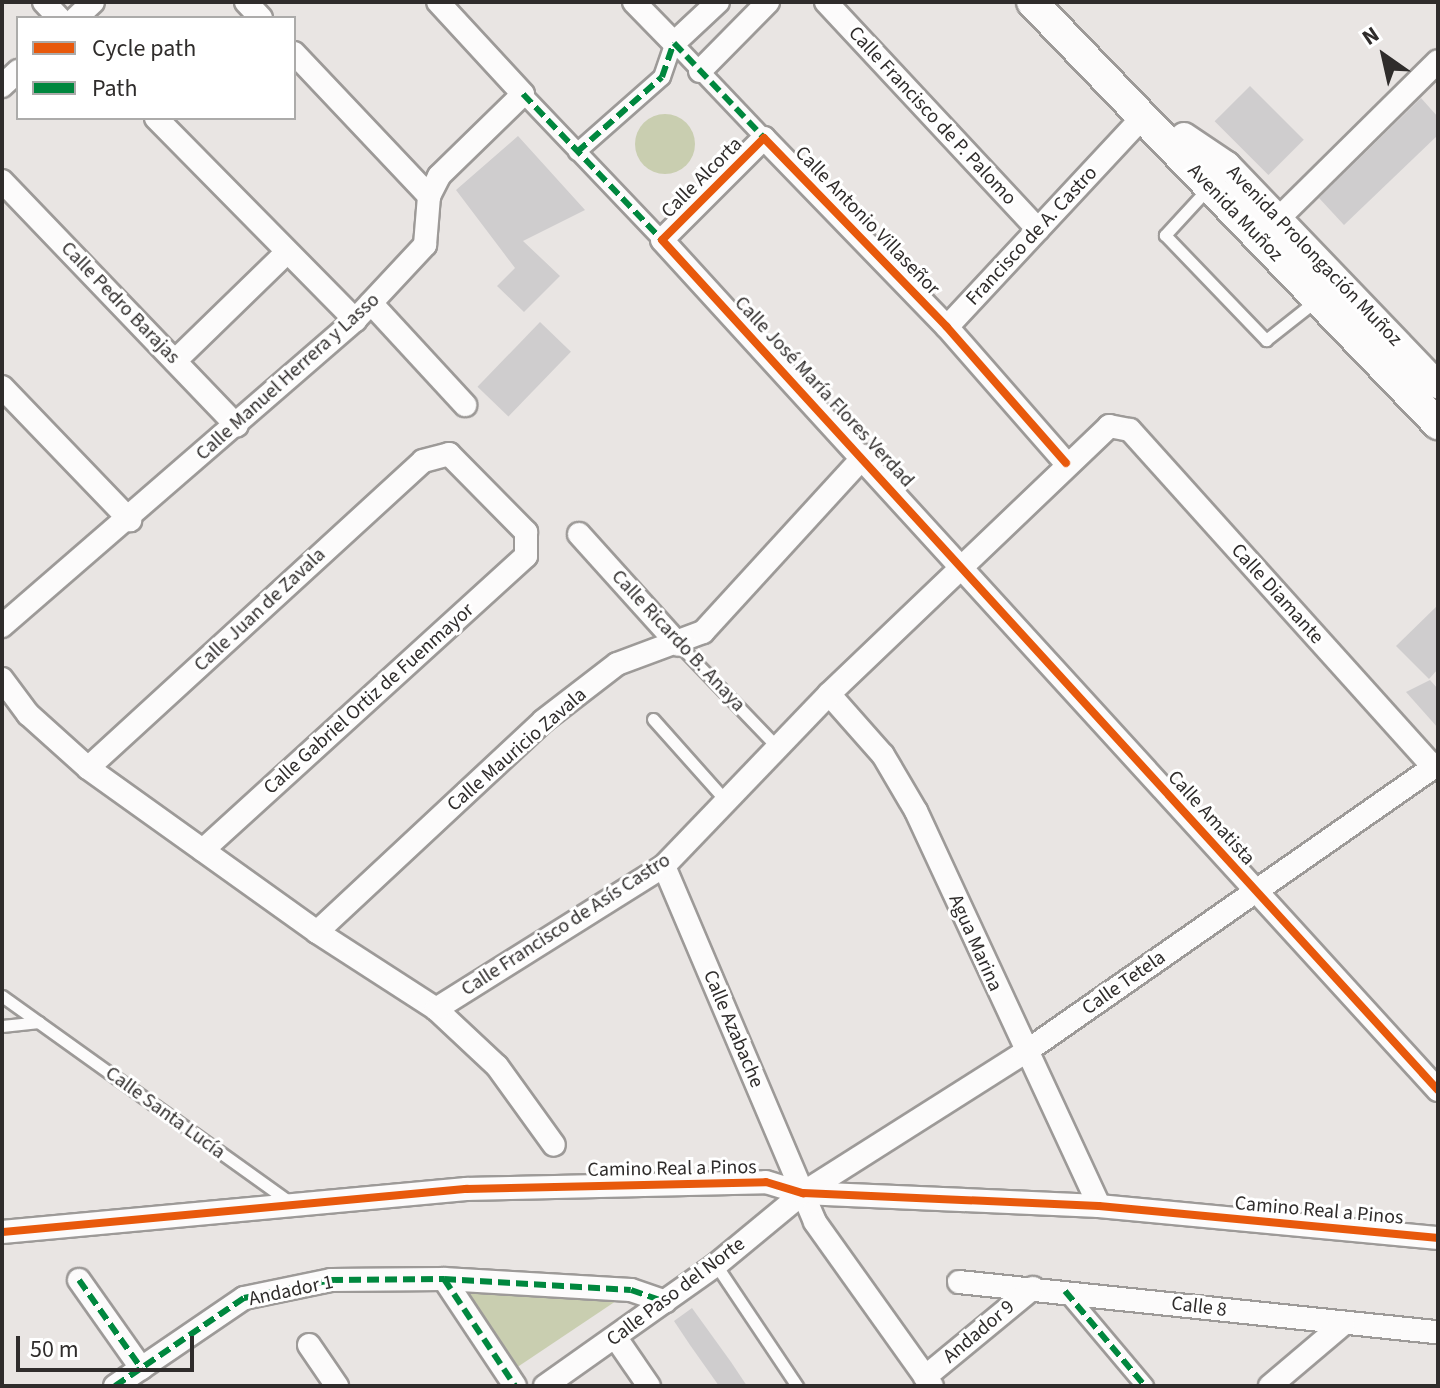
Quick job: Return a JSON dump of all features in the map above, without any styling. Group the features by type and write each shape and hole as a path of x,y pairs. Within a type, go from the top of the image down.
{"main road":[{"name":"Avenida Muñoz","path":"1032,2 1142,118 1177,141 1438,406"},
{"name":"Avenida Muñoz","path":"1057,2 1177,141 1438,424"}],"street":[{"path":"78,16 93,2"},
{"name":"Calle José María Flores Verdad","path":"438,2 864,456 961,567"},
{"name":"Calle Antonio Villaseñor","path":"634,2 947,327"},
{"path":"577,152 662,77 674,43 718,2"},
{"path":"700,71 768,2"},
{"name":"Calle Francisco de P. Palomo","path":"826,2 1038,229"},
{"path":"296,55 429,196 439,176 523,94"},
{"path":"1279,218 1438,61"},
{"name":"Francisco de A. Castro","path":"947,327 1142,118"},
{"path":"158,120 355,320"},
{"name":"Calle Alcorta","path":"662,240 764,138"},
{"name":"Avenida Prolongación Muñoz","path":"1438,385 1219,158 1177,141 1177,168 1200,197 1438,441"},
{"name":"Calle Pedro Barajas","path":"2,181 237,426"},
{"name":"Calle Manuel Herrera y Lasso","path":"2,626 130,520 355,320 425,245 429,196"},
{"path":"175,361 287,252"},
{"path":"371,303 465,405"},
{"path":"947,327 1066,463"},
{"path":"2,387 130,520"},
{"name":"Calle Francisco de Asís Castro","path":"436,1009 664,866 829,694 1100,428 1118,425"},
{"name":"Calle Diamante","path":"1118,425 1130,430 1436,765"},
{"name":"Calle Juan de Zavala","path":"88,768 433,455 449,454 526,532 529,543"},
{"name":"Calle Mauricio Zavala","path":"317,932 543,721 617,664 679,645 703,632 864,456"},
{"name":"Calle Ricardo B. Anaya","path":"579,534 679,645"},
{"name":"Calle Gabriel Ortiz de Fuenmayor","path":"203,850 526,556 529,543"},
{"name":"Calle Amatista","path":"961,567 1438,1090"},
{"path":"2,679 28,714 88,768 317,932 436,1009 497,1066 554,1145"},
{"name":"Agua Marina","path":"829,694 883,755 916,811 1024,1053 1099,1206"},
{"name":"Calle Tetela","path":"803,1193 1024,1053 1436,765"},
{"name":"Calle Azabache","path":"664,866 815,1222 929,1381"},
{"name":"Camino Real a Pinos","path":"2,1232 466,1189 766,1182 803,1193 1099,1206 1438,1238"},
{"name":"Calle Paso del Norte","path":"545,1386 716,1265 803,1193"},
{"path":"444,1279 515,1386"},
{"name":"Andador 1","path":"115,1386 244,1298 331,1280 444,1279 631,1290 665,1302"},
{"path":"79,1280 141,1368"},
{"name":"Calle 8","path":"959,1282 1438,1332"},
{"name":"Andador 9","path":"929,1381 1033,1288"},
{"path":"1065,1291 1145,1386"},
{"path":"1270,1386 1343,1324"},
{"path":"616,1338 649,1386"},
{"path":"309,1345 337,1386"}],"lane":[{"path":"1200,197 1165,235 1266,340 1309,306"},
{"name":"Calle Ricardo B. Anaya","path":"679,645 778,748"},
{"path":"653,719 726,801"},
{"name":"Calle Santa Lucía","path":"2,996 292,1203"},
{"path":"2,1026 39,1022"},
{"path":"716,1265 797,1386"}],"green space":[{"path":"665,114 676,116 686,123 693,133 693,155 686,165 676,172 665,174 654,172 644,165 637,155 635,144 637,133 644,123 654,116"},
{"path":"458,1286 622,1297 513,1370"}],"building":[{"path":"1250,86 1304,140 1268,175 1215,121"},
{"path":"1421,98 1438,117 1438,135 1344,225 1319,198"},
{"path":"518,136 585,210 523,241 560,276 524,312 497,286 515,268 456,190"},
{"path":"540,322 571,352 508,417 477,387"},
{"path":"1438,605 1438,669 1429,679 1396,646"},
{"path":"1430,680 1438,689 1438,728 1406,692"},
{"path":"692,1308 747,1386 719,1386 690,1345 674,1321"}],"marked path":[{"path":"674,43 764,138"},
{"path":"577,152 662,77 674,43"},
{"path":"523,94 662,240"},
{"path":"444,1279 515,1386"},
{"path":"115,1386 244,1298 331,1280 444,1279 631,1290 665,1302"},
{"path":"79,1280 141,1368"},
{"path":"1065,1291 1145,1386"}],"cycle path":[{"path":"1066,463 947,327 764,138 662,240 1438,1090"},
{"path":"2,1232 466,1189 766,1182 803,1193 1099,1206 1438,1238"}]}
